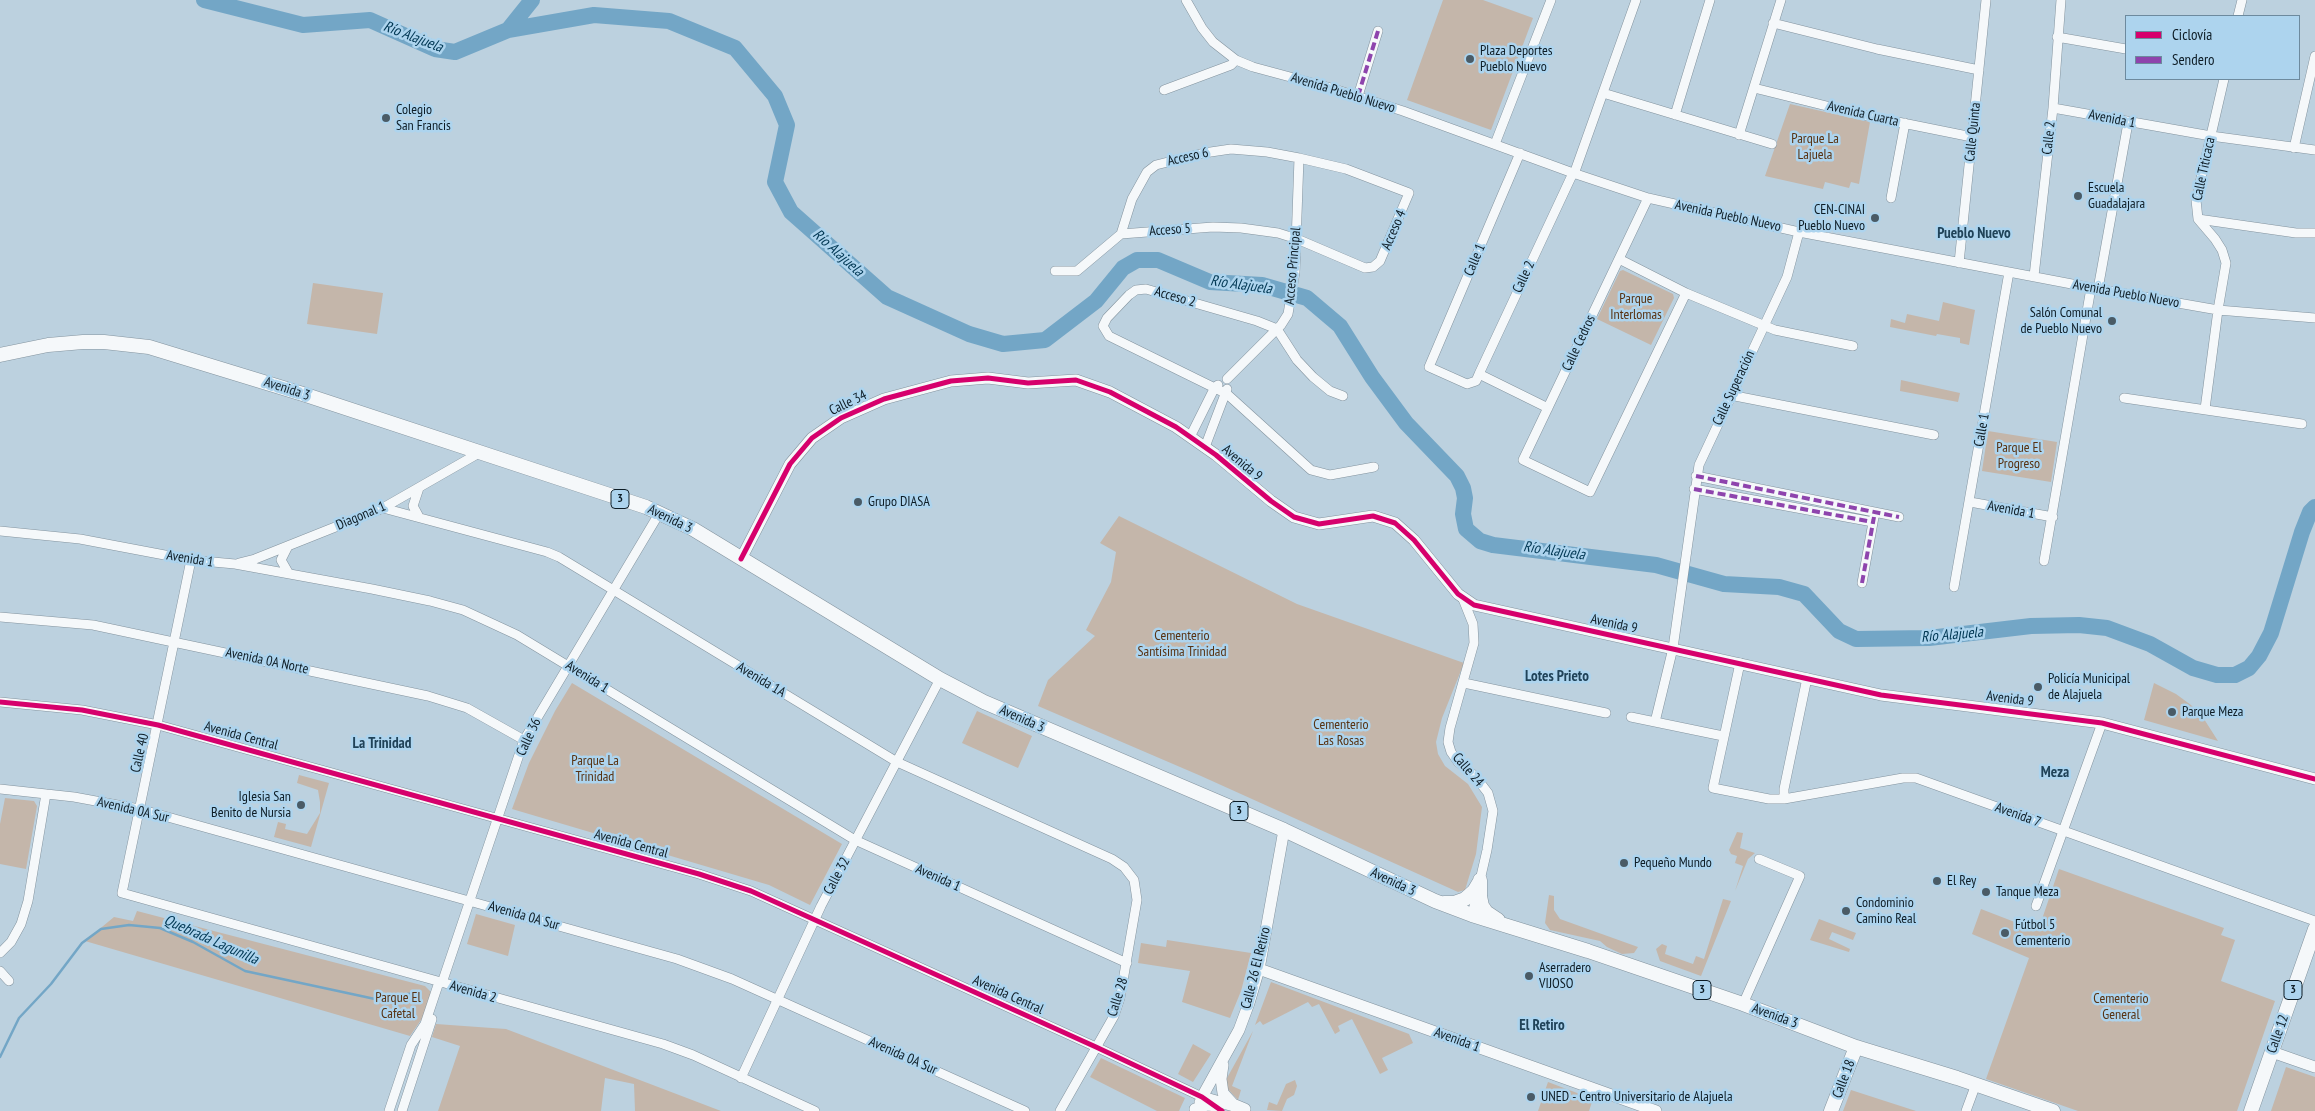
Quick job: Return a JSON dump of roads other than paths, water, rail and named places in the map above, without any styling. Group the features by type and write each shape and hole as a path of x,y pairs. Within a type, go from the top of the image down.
{"main road":[{"name":"Avenida 3","path":"0,355 48,345 83,342 104,342 149,347 306,395 660,512 693,529 940,679 1011,715 1284,830 1435,901 1511,928 1588,951 1743,1004 1856,1046 1976,1084 2053,1111"},
{"path":"1435,901 1448,903 1460,901 1474,891 1480,880"},
{"path":"1480,880 1480,896 1484,909 1511,928"},
{"name":"Calle 12","path":"2250,1111 2315,929"},
{"name":"Calle 18","path":"1831,1111 1856,1046"}],"street":[{"name":"Avenida Pueblo Nuevo","path":"1186,0 1202,28 1213,42 1236,60 1253,67 1358,96 1574,174 1648,198 1799,232 2094,289 2218,310 2315,318"},
{"path":"1495,144 1551,0"},
{"name":"Calle 2","path":"1477,378 1574,174 1636,0"},
{"path":"1675,114 1710,0"},
{"path":"1739,135 1781,0"},
{"name":"Calle 2","path":"2034,276 2053,108 2061,0"},
{"path":"2238,15 2242,0"},
{"name":"Calle Quinta","path":"1960,263 1984,1"},
{"path":"1773,23 1876,49 1979,70"},
{"path":"1358,96 1378,31"},
{"path":"2057,37 2125,49"},
{"path":"2294,148 2315,56"},
{"path":"1164,90 1231,65 1236,60"},
{"name":"Calle Titicaca","path":"2205,409 2226,264 2216,239 2198,218 2196,200 2224,80"},
{"name":"Avenida Cuarta","path":"1754,88 1905,124 1972,137"},
{"path":"1603,94 1772,144"},
{"name":"Avenida 1","path":"2053,108 2128,123 2315,150"},
{"path":"2044,561 2094,289 2128,123"},
{"path":"1891,198 1905,124"},
{"name":"Acceso 6","path":"1121,234 1139,183 1147,172 1156,165 1204,153 1232,149 1267,152 1299,158"},
{"name":"Calle 1","path":"1477,378 1467,384 1429,367 1520,153"},
{"name":"Acceso Principal","path":"1190,437 1227,380 1285,320 1290,306 1295,272 1299,158"},
{"name":"Acceso 4","path":"1297,239 1365,268 1373,267 1380,261 1409,193 1346,169 1299,158"},
{"name":"Calle Cedros","path":"1648,198 1523,460 1590,492 1686,293"},
{"path":"2198,218 2296,233 2315,234"},
{"name":"Acceso 5","path":"1121,234 1232,228 1278,234 1297,239"},
{"name":"Calle Superación","path":"1655,722 1673,648 1696,476 1702,456 1790,268 1799,232"},
{"path":"1055,271 1077,270 1121,234"},
{"path":"1619,259 1686,293 1764,326 1775,330 1854,346"},
{"name":"Calle 1","path":"1954,587 2009,272"},
{"name":"Acceso 2","path":"1221,390 1110,336 1103,326 1107,318 1128,295 1136,290 1146,289 1257,321 1277,329"},
{"path":"1277,329 1297,360 1313,378 1330,391 1343,396"},
{"name":"Avenida 9","path":"977,378 1028,383 1066,380 1086,382 1110,392 1190,437 1283,511 1305,522 1328,524 1373,516 1395,523 1414,540 1463,599 1489,609 1881,695 2102,724 2315,778"},
{"name":"Calle 34","path":"741,559 790,464 812,438 826,427 857,410 884,399 921,388 977,378"},
{"path":"1477,378 1548,408"},
{"path":"1221,390 1310,470 1330,475 1374,467"},
{"name":"Acceso Principal","path":"1205,448 1221,390"},
{"path":"1730,395 1934,434"},
{"path":"2124,398 2302,424"},
{"name":"Diagonal 1","path":"235,564 288,546 383,508 479,453"},
{"path":"1696,476 1899,517"},
{"path":"419,488 413,506 419,517"},
{"path":"1694,489 1873,522"},
{"name":"Avenida 1","path":"1970,502 2053,517"},
{"name":"Avenida 1A","path":"383,508 554,555 897,762 1112,859 1130,874"},
{"name":"Calle 36","path":"441,983 524,740 660,512"},
{"path":"1862,583 1875,512"},
{"name":"Avenida 1","path":"0,530 80,539 191,560 235,564 430,601 463,610 517,635 855,840 1127,963"},
{"path":"288,546 281,560 289,574"},
{"name":"Calle 40","path":"122,894 191,560"},
{"name":"Calle 24","path":"1463,599 1472,624 1474,649 1450,728 1448,742 1451,752 1458,762 1480,783 1492,804 1493,820 1472,915"},
{"path":"1472,624 1476,614 1489,609"},
{"name":"Avenida 0A Norte","path":"0,616 93,625 452,703 482,716 524,740"},
{"path":"1631,716 1723,736 1740,663"},
{"path":"1784,799 1784,789 1807,678"},
{"name":"Calle 32","path":"741,1078 814,919 940,679"},
{"path":"1464,683 1606,712"},
{"name":"Avenida Central","path":"0,702 82,710 158,725 698,874 751,891 1096,1047 1202,1098 1217,1108"},
{"path":"2036,906 2102,724"},
{"name":"Avenida 7","path":"1723,736 1713,788 1770,799 1784,799 1903,778 1916,778 2315,921"},
{"name":"Avenida 0A Sur","path":"0,789 46,794 139,810 677,959 732,979 1025,1111"},
{"path":"0,953 11,942 22,924 28,901 46,794"},
{"name":"Calle 26 El Retiro","path":"1202,1098 1244,1018 1259,969 1284,830"},
{"path":"1743,1004 1800,876 1759,860"},
{"name":"Calle 28","path":"1060,1111 1117,1007 1127,963 1137,900 1137,890 1130,874"},
{"name":"Avenida 2","path":"122,894 663,1044 693,1055 815,1111"},
{"name":"Avenida 1","path":"1259,969 1656,1111"},
{"path":"0,971 9,980"},
{"path":"389,1111 412,1045 426,1024 441,983"},
{"path":"402,1111 441,983"},
{"path":"2272,1052 2315,1067"},
{"path":"1224,1058 1223,1093 1233,1104 1243,1110"},
{"path":"1966,1111 1976,1084"},
{"path":"1195,1110 1202,1098"},
{"name":"Avenida Central","path":"1202,1098 1243,1110"},
{"path":"1195,1110 1217,1108 1243,1110"}],"waterway":[{"name":"Río Alajuela","path":"204,0 303,25 370,20 435,49 455,52 508,30 594,15 669,21 735,48 775,96 787,125 775,182 791,212 887,297 969,334 1003,344 1045,340 1096,301 1123,268 1137,260 1158,260 1210,282 1262,285 1307,298 1340,326 1372,377 1406,423 1457,476 1463,488 1465,498 1463,514 1466,529 1480,541 1493,545 1656,565 1724,584 1779,587 1804,594 1839,631 1856,639 1929,638 2031,626 2079,625 2107,628 2150,644 2193,668 2217,675 2235,675 2249,668 2259,656 2271,633 2302,532 2310,512 2315,507"},
{"path":"508,30 532,0"},
{"name":"Quebrada Lagunilla","path":"0,1057 19,1018 51,984 82,943 101,929 129,925 160,928 193,942 245,971 375,999 415,993"}],"place":[{"name":"Plaza Deportes Pueblo Nuevo","path":"1470,59"},
{"name":"Colegio San Francis","path":"386,118"},
{"name":"Escuela Guadalajara","path":"2078,196"},
{"name":"CEN-CINAI Pueblo Nuevo","path":"1875,218"},
{"name":"Salón Comunal de Pueblo Nuevo","path":"2112,321"},
{"name":"Grupo DIASA","path":"858,502"},
{"name":"Policía Municipal de Alajuela","path":"2038,687"},
{"name":"Parque Meza","path":"2172,712"},
{"name":"Iglesia San Benito de Nursia","path":"301,805"},
{"name":"Pequeño Mundo","path":"1624,863"},
{"name":"El Rey","path":"1937,881"},
{"name":"Tanque Meza","path":"1986,892"},
{"name":"Condominio Camino Real","path":"1846,911"},
{"name":"Fútbol 5 Cementerio","path":"2005,933"},
{"name":"Aserradero VIJOSO","path":"1529,976"},
{"name":"UNED - Centro Universitario de Alajuela","path":"1531,1097"}],"district":[{"name":"Pueblo Nuevo","path":"1974,234"},
{"name":"Lotes Prieto","path":"1557,677"},
{"name":"La Trinidad","path":"382,744"},
{"name":"Meza","path":"2055,773"},
{"name":"El Retiro","path":"1542,1026"}],"park label":[{"name":"Parque La Lajuela","path":"1815,148"},
{"name":"Parque Interlomas","path":"1636,308"},
{"name":"Parque El Progreso","path":"2019,456"},
{"name":"Cementerio Santísima Trinidad","path":"1182,644"},
{"name":"Cementerio Las Rosas","path":"1341,734"},
{"name":"Parque La Trinidad","path":"595,770"},
{"name":"Parque El Cafetal","path":"398,1006"},
{"name":"Cementerio General","path":"2121,1008"}]}
